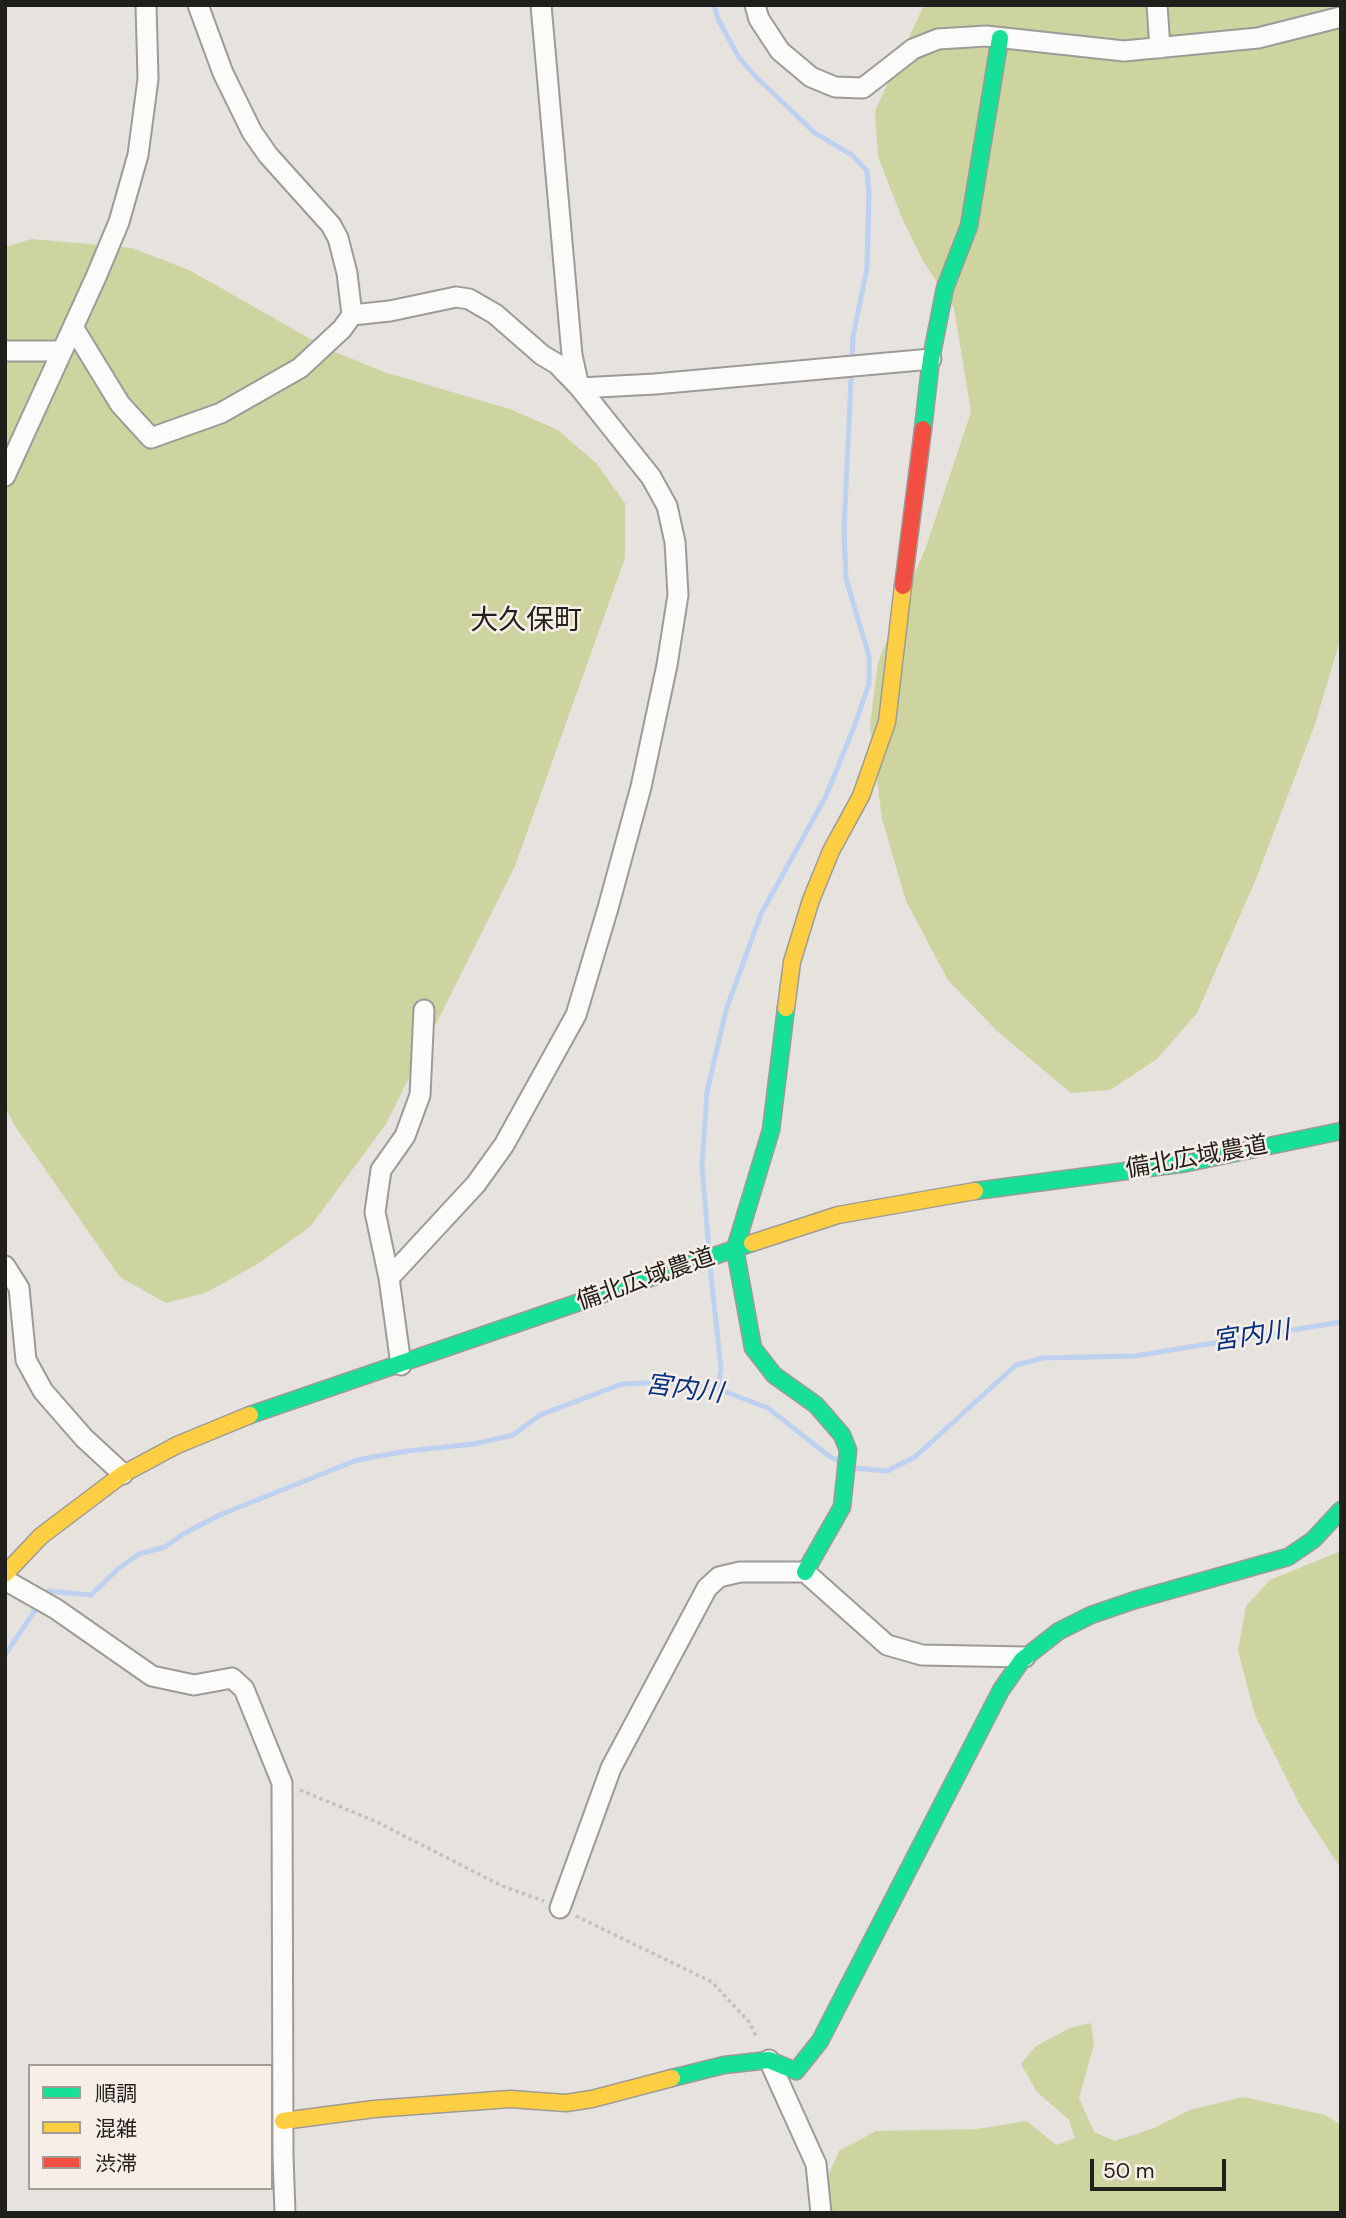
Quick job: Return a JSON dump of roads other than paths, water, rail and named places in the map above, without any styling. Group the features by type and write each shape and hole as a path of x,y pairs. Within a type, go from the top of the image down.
{"street":[{"path":"5,476 119,222 138,155 148,79 146,5"},
{"path":"73,327 120,404 151,438 221,414 300,368 342,329 352,315 347,273 338,238 331,225 268,155 252,132 223,73 198,5"},
{"path":"541,5 572,355 579,388"},
{"path":"755,5 760,19 780,51 811,76 835,87 863,88 913,49 938,39 986,36 1124,51 1258,38 1341,17"},
{"path":"1157,5 1160,48"},
{"path":"805,1572 842,1507 848,1450 842,1435 817,1405 774,1375 753,1348 735,1249 771,1130 792,961 811,900 831,851 860,796 887,722 931,359 945,288 969,226 1000,38"},
{"path":"352,315 390,312 456,297 469,299 495,314 542,355 558,364 651,477 667,506 675,542 678,595 667,665 641,787 576,1015 504,1144 476,1184 389,1278"},
{"path":"5,351 62,351"},
{"path":"579,388 655,384 931,359"},
{"path":"401,1365 389,1278 375,1212 382,1170 405,1136 420,1095 424,1010"},
{"name":"備北広域農道","path":"5,1574 41,1536 123,1474 177,1445 231,1422 735,1249 851,1212 939,1196 1187,1163 1341,1131"},
{"path":"5,1266 19,1288 26,1360 44,1391 84,1438 123,1474"},
{"path":"283,2121 374,2109 510,2099 566,2103 592,2099 724,2065 769,2060 796,2071 820,2041 1001,1690 1026,1657 1059,1631 1091,1615 1288,1557 1313,1540 1341,1510"},
{"path":"560,1908 611,1768 707,1588 719,1577 740,1572 805,1572 887,1645 922,1655 1026,1657"},
{"path":"5,1580 56,1609 152,1676 194,1685 232,1678 244,1689 282,1783 285,2213"},
{"path":"769,2060 816,2164 821,2213"}],"waterway":[{"path":"709,1250 702,1166 707,1092 726,1010 761,914 826,796 869,684 869,656 846,579 844,530 853,337 867,268 867,171 852,155 815,133 755,76 738,56 718,19 714,5"},
{"path":"710,1267 721,1368 718,1389"},
{"name":"宮内川","path":"855,1468 887,1471 915,1457 1016,1365 1043,1358 1135,1356 1341,1322"},
{"name":"宮内川","path":"5,1655 48,1591 91,1595 118,1569 139,1554 165,1547 183,1534 222,1514 357,1460 407,1451 474,1444 513,1435 540,1415 622,1384 665,1382 718,1389 768,1408 839,1461"}],"district":[{"name":"大久保町","path":"526,622"}]}
